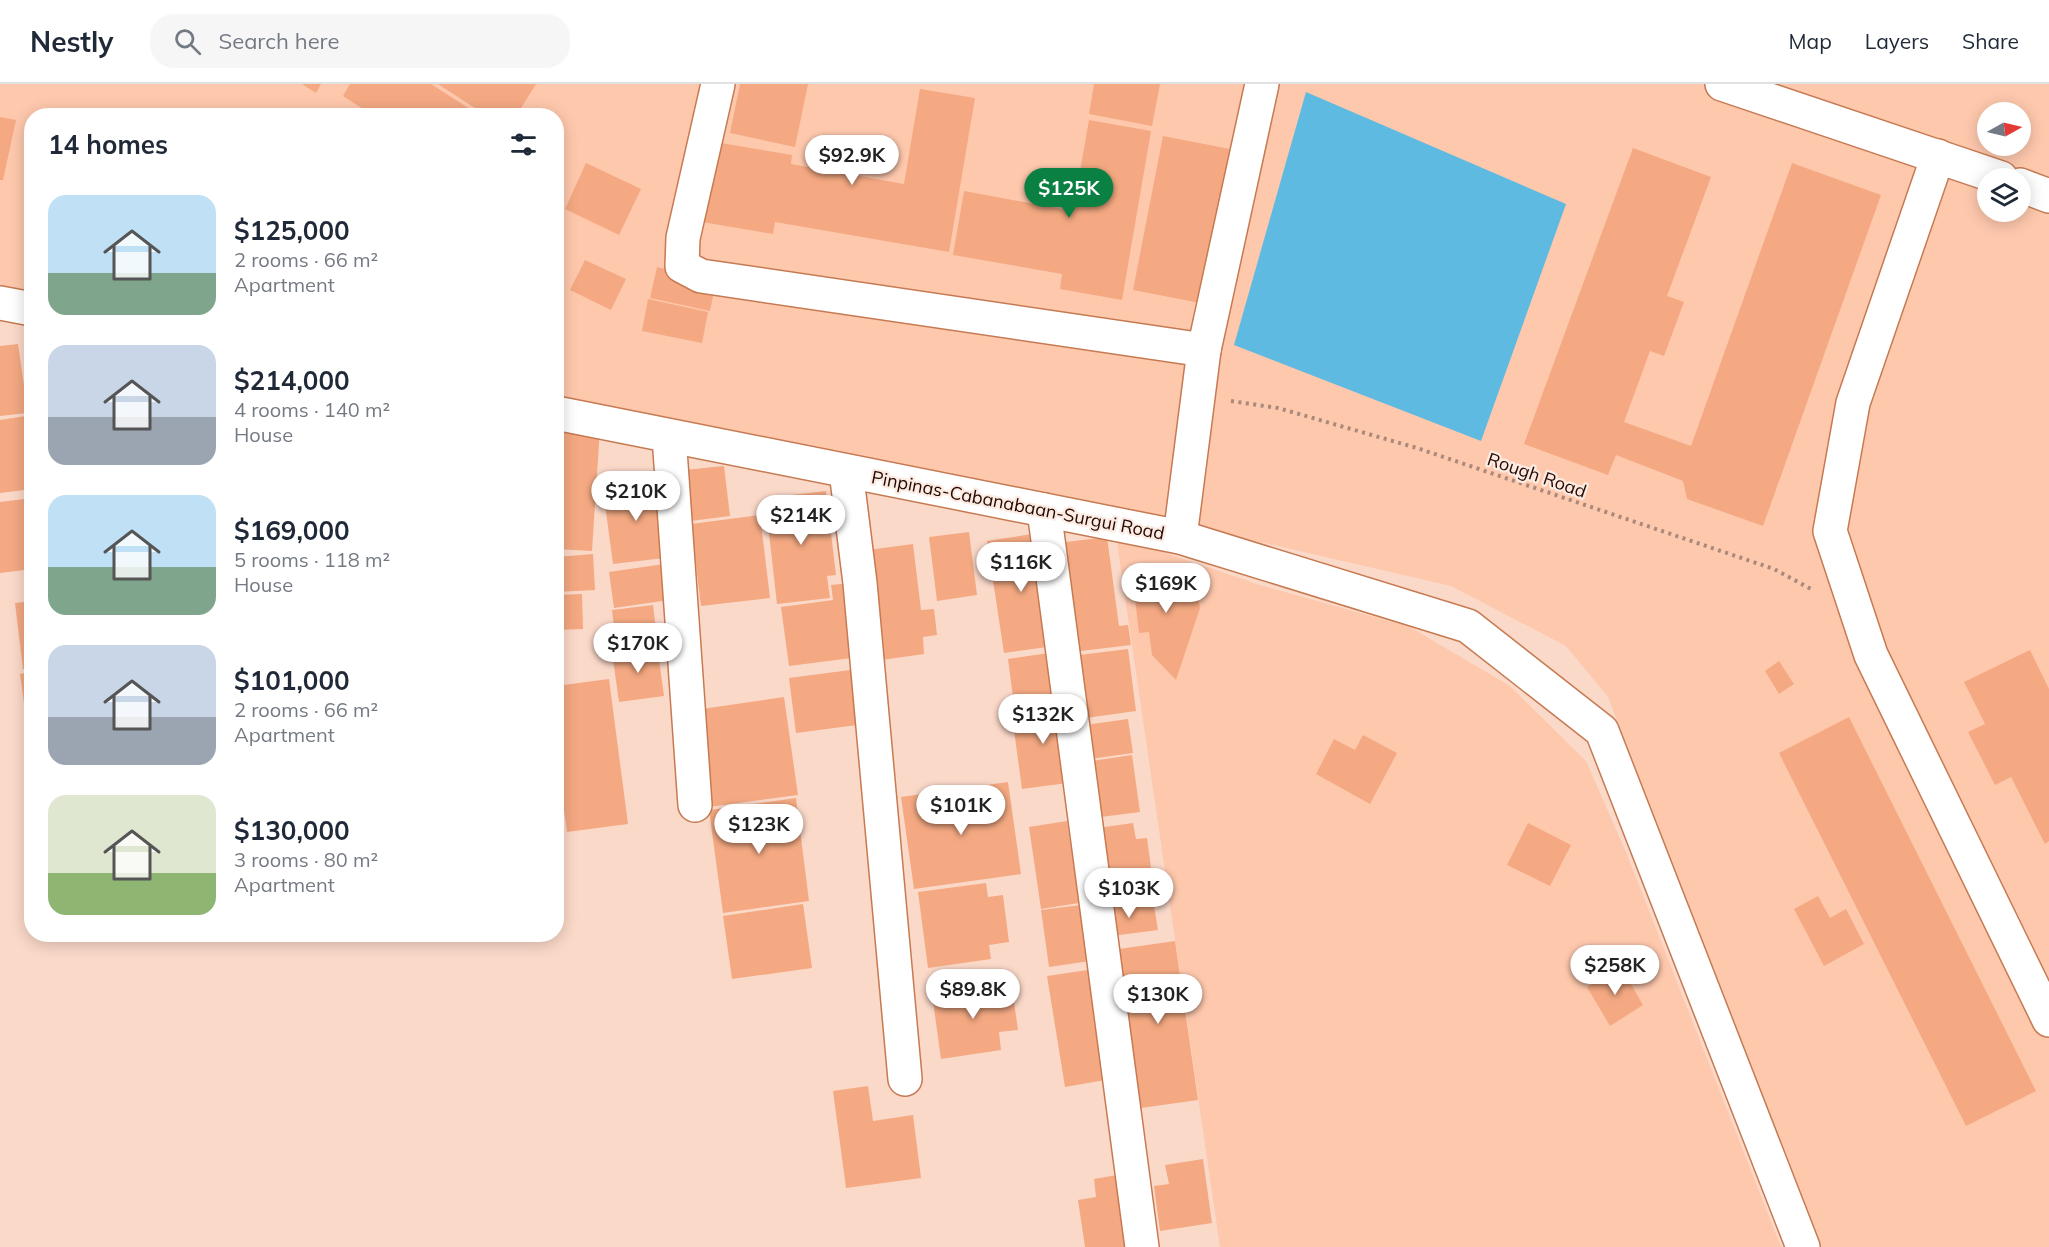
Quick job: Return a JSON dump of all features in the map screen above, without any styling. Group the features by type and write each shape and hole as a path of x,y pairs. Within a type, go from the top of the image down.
{"street":[{"path":"718,84 683,237 682,266 701,276 1204,350"},
{"path":"1180,537 1204,350 1262,84"},
{"path":"1722,84 1977,170"},
{"path":"1938,156 1853,403 1830,531 1871,656 2049,1020"},
{"path":"2031,189 2049,196"},
{"path":"0,303 24,308"},
{"name":"Pinpinas-Cabanabaan-Surgui Road","path":"564,415 1180,537 1468,626 1602,731 1803,1247"},
{"path":"669,436 694,805"},
{"path":"846,471 860,583 905,1079"},
{"path":"1044,510 1142,1247"}],"path":[{"name":"Rough Road","path":"1198,396 1278,408 1417,448 1774,569 1857,613"}],"shaded area":[{"path":"0,84 2049,84 2049,1247 1818,1247 1608,697 1566,646 1451,586 1112,508 564,403 564,108 24,108 24,301 0,296"},
{"path":"1116,536 1260,585 1410,627 1510,686 1586,761 1626,852 1781,1247 1220,1247"}],"water":[{"path":"1306,92 1566,204 1481,441 1234,345"}],"building":[{"path":"302,84 321,84 316,93"},
{"path":"350,84 431,84 468,108 362,108 343,96"},
{"path":"438,84 536,84 521,108 475,108"},
{"path":"740,84 808,84 795,147 730,133"},
{"path":"1094,84 1160,84 1152,126 1089,114"},
{"path":"920,89 975,98 949,252 775,222 773,234 702,222 715,142 792,155 791,164 904,184"},
{"path":"0,117 16,120 3,180 0,180"},
{"path":"1089,120 1151,131 1122,300 1060,289 1062,274 953,255 964,191 1073,211"},
{"path":"1163,136 1230,149 1200,303 1133,290"},
{"path":"1633,148 1711,177 1667,296 1684,302 1664,356 1650,351 1624,422 1691,446 1792,163 1881,195 1763,526 1687,499 1683,481 1616,455 1608,475 1524,444"},
{"path":"586,163 641,189 619,235 565,209"},
{"path":"585,260 626,279 611,310 570,290"},
{"path":"657,267 716,282 710,311 650,298"},
{"path":"648,299 708,312 702,343 642,331"},
{"path":"18,344 24,385 24,413 0,416 0,346"},
{"path":"24,416 24,490 0,493 0,420"},
{"path":"564,426 600,428 592,551 564,549"},
{"path":"724,466 730,516 691,521 685,470"},
{"path":"645,477 647,498 666,496 673,557 613,564 602,482"},
{"path":"826,491 836,575 827,576 830,598 777,604 765,498"},
{"path":"24,499 24,570 0,573 0,502"},
{"path":"760,515 770,598 701,606 691,524"},
{"path":"969,532 977,595 937,601 929,537"},
{"path":"1038,533 1055,646 1004,653 987,541"},
{"path":"1107,537 1119,626 1128,625 1131,645 1073,652 1058,543"},
{"path":"913,544 921,610 934,609 937,635 923,637 924,654 882,660 868,550"},
{"path":"593,554 595,590 564,592 564,556"},
{"path":"664,564 669,600 614,608 609,572"},
{"path":"1131,565 1195,580 1200,608 1176,680 1152,655 1149,632 1139,633"},
{"path":"851,583 860,657 789,666 781,607 833,600 831,585"},
{"path":"582,594 583,629 564,630 564,595"},
{"path":"24,602 24,669 23,669 15,603"},
{"path":"653,605 657,639 616,644 612,610"},
{"path":"657,645 664,696 619,702 612,652"},
{"path":"1128,649 1136,711 1079,719 1071,656"},
{"path":"2030,650 2049,689 2049,841 2045,844 2011,777 1995,785 1968,732 1985,724 1964,682"},
{"path":"1056,652 1063,698 1014,705 1008,659"},
{"path":"1779,661 1794,684 1779,694 1765,671"},
{"path":"858,669 865,724 796,733 789,678"},
{"path":"24,673 24,703 20,674"},
{"path":"609,679 628,824 567,832 564,810 564,685"},
{"path":"784,697 798,795 709,807 695,710"},
{"path":"1064,701 1075,782 1022,789 1011,708"},
{"path":"1849,717 2036,1091 1966,1126 1779,753"},
{"path":"1128,719 1133,753 1090,759 1085,725"},
{"path":"1363,735 1397,753 1370,804 1316,774 1334,739 1355,750"},
{"path":"1132,755 1140,812 1093,818 1085,762"},
{"path":"1008,782 1021,874 914,889 901,797"},
{"path":"796,798 809,901 723,913 709,810"},
{"path":"1067,821 1079,903 1041,909 1029,827"},
{"path":"1133,823 1136,839 1147,838 1155,897 1100,905 1098,828"},
{"path":"1528,823 1571,845 1550,886 1507,865"},
{"path":"986,883 988,897 1003,895 1009,942 989,945 991,959 928,968 918,892"},
{"path":"1818,896 1830,918 1846,909 1864,944 1824,966 1794,909"},
{"path":"1153,900 1158,930 1104,937 1100,908"},
{"path":"803,904 812,968 732,979 723,916"},
{"path":"1081,905 1090,961 1049,967 1041,910"},
{"path":"1175,941 1198,1100 1141,1108 1119,949"},
{"path":"1621,967 1643,1005 1610,1026 1587,987"},
{"path":"1088,970 1105,1080 1065,1087 1047,976"},
{"path":"1001,984 1003,996 1013,995 1018,1030 999,1032 1001,1050 941,1059 932,994"},
{"path":"868,1086 873,1121 913,1115 921,1178 846,1188 833,1091"},
{"path":"1203,1159 1212,1223 1160,1231 1154,1186 1169,1184 1165,1165"},
{"path":"1123,1174 1134,1247 1085,1247 1078,1200 1096,1197 1094,1179"}]}
